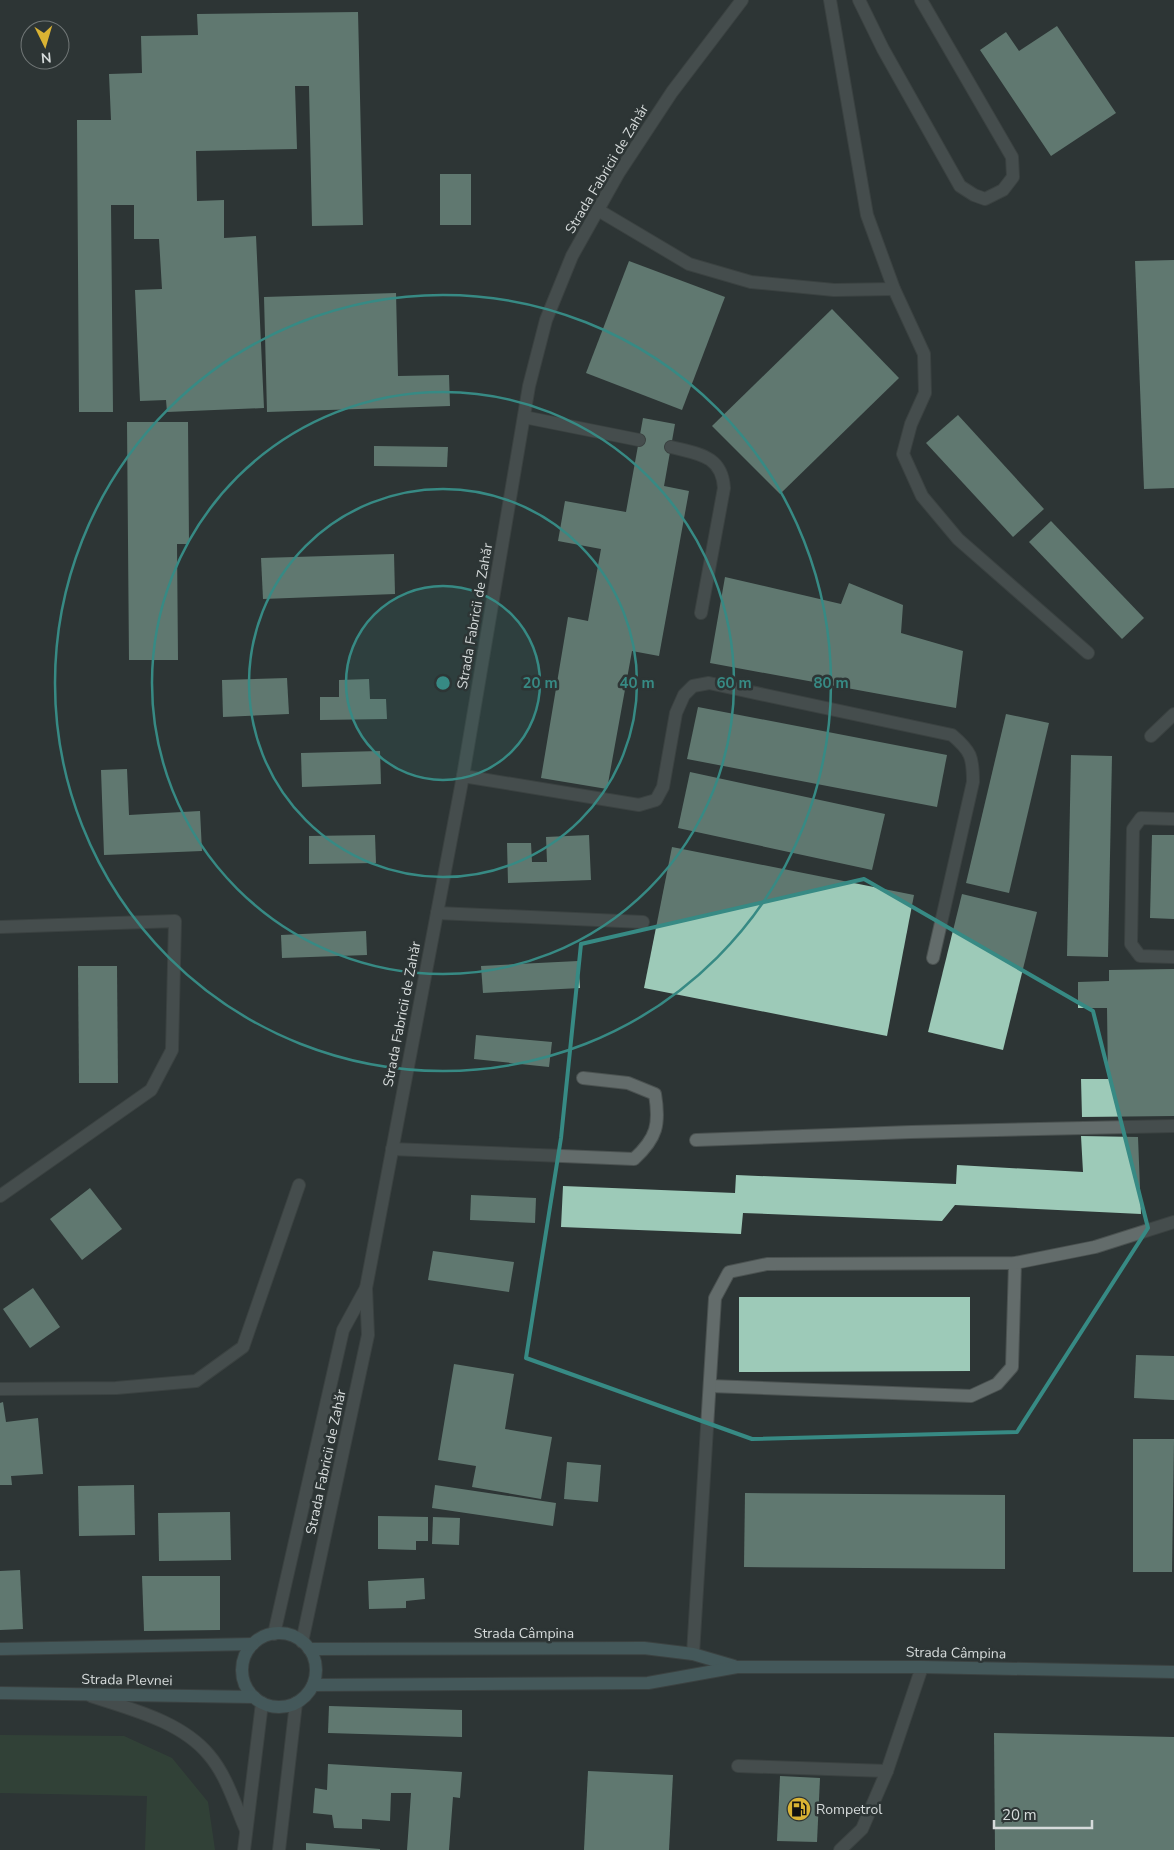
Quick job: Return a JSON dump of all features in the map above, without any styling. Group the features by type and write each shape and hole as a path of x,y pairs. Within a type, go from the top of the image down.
{"main road":[{"path":"274,1634 294,1636 306,1645 316,1666 313,1684 303,1698 296,1703 279,1707 258,1700 247,1688 243,1677 244,1659 253,1644 274,1634"},
{"path":"0,1649 253,1644"},
{"name":"Strada Câmpina","path":"306,1645 644,1648 693,1654 737,1667"},
{"name":"Strada Câmpina","path":"313,1684 648,1683 737,1667 922,1667 1174,1672"},
{"name":"Strada Plevnei","path":"0,1693 258,1700"}],"street":[{"name":"Strada Fabricii de Zahăr","path":"306,1645 368,1335 366,1288 463,776 529,386 546,320 572,256 618,174 672,92 742,0"},
{"path":"830,0 867,215 894,289 924,354 925,393 911,424 903,454 922,496 958,538 1088,653"},
{"path":"859,0 883,49 960,186 974,196 985,199 1003,190 1014,177 1012,157 921,0"},
{"path":"598,210 689,264 752,282 834,290 894,289"},
{"path":"524,417 639,440"},
{"path":"671,447 706,456 714,462 723,475 724,488 701,613"},
{"path":"463,776 639,805 656,800 663,788 676,713 684,695 693,686 709,683 952,735 967,748 973,763 973,782 933,958"},
{"path":"1151,736 1174,714"},
{"path":"1174,819 1140,818 1133,829 1131,944 1140,956 1174,957"},
{"path":"437,913 644,922"},
{"path":"0,926 175,921 172,1050 151,1090 0,1196"},
{"path":"392,1149 634,1159 648,1146 659,1118 656,1094 628,1083 583,1078"},
{"path":"696,1140 901,1132 1174,1126"},
{"path":"0,1389 116,1388 196,1381 243,1347 299,1185"},
{"path":"693,1654 715,1298 730,1272 767,1264 1015,1262 1095,1247 1174,1222"},
{"path":"710,1386 970,1396 997,1384 1012,1367 1015,1262"},
{"name":"Strada Fabricii de Zahăr","path":"274,1634 343,1330 366,1288"},
{"path":"840,1850 862,1829 886,1771 922,1667"},
{"path":"86,1694 156,1717 182,1732 208,1754 225,1781 246,1830"},
{"path":"244,1850 258,1700"},
{"path":"279,1850 296,1703"},
{"path":"738,1766 886,1771"}],"highlighted area":[{"path":"864,879 1093,1011 1148,1228 1017,1432 752,1439 526,1358 561,1138 581,944"}],"green space":[{"path":"0,1735 124,1736 172,1758 208,1802 215,1850 145,1850 147,1796 0,1793"}],"building":[{"path":"358,12 363,225 312,226 309,86 295,86 297,149 196,151 197,201 224,200 224,238 256,236 264,408 167,412 166,400 140,401 135,290 162,289 159,239 134,239 134,205 111,205 113,412 79,412 77,120 111,120 109,74 142,73 141,36 198,35 197,14"},
{"path":"1057,26 1116,113 1051,156 980,50 1006,32 1019,51"},
{"path":"440,174 471,174 471,225 440,225"},
{"path":"1174,260 1174,488 1144,489 1135,261"},
{"path":"629,261 725,297 682,410 586,373"},
{"path":"396,293 398,376 449,375 450,406 267,412 264,297"},
{"path":"832,309 899,378 780,494 712,426"},
{"path":"958,415 1044,509 1013,537 926,443"},
{"path":"643,418 675,424 664,486 689,491 659,656 632,651 607,789 541,778 568,617 588,621 601,549 558,541 565,501 626,512"},
{"path":"127,422 188,422 189,544 177,544 178,660 129,660"},
{"path":"374,446 448,447 447,467 374,466"},
{"path":"1051,521 1144,618 1122,639 1029,542"},
{"path":"394,554 395,594 263,599 261,558"},
{"path":"725,577 841,604 849,583 903,605 901,633 963,651 956,708 710,663"},
{"path":"287,678 289,714 223,717 222,680"},
{"path":"369,679 370,699 386,699 387,719 320,720 320,697 339,697 339,680"},
{"path":"698,707 947,755 937,807 687,759"},
{"path":"1006,714 1049,723 1009,893 966,883"},
{"path":"380,751 381,784 302,787 301,753"},
{"path":"1071,755 1112,756 1108,957 1067,956"},
{"path":"127,769 129,815 200,811 202,851 104,855 101,770"},
{"path":"690,772 885,814 872,870 678,828"},
{"path":"375,835 376,863 309,864 309,836"},
{"path":"589,835 591,880 508,883 507,843 531,843 532,862 547,862 546,837"},
{"path":"1152,835 1174,835 1174,919 1150,918"},
{"path":"672,847 914,895 887,1036 644,988"},
{"path":"962,894 1037,912 1003,1050 928,1032"},
{"path":"366,931 367,955 282,958 281,935"},
{"path":"578,961 580,988 483,993 481,966"},
{"path":"78,966 117,966 118,1083 79,1083"},
{"path":"1174,969 1174,1116 1082,1117 1081,1079 1108,1079 1107,1008 1078,1008 1078,982 1109,981 1109,970"},
{"path":"476,1035 552,1042 549,1067 474,1059"},
{"path":"1081,1136 1138,1137 1141,1214 955,1205 942,1221 743,1213 741,1234 561,1227 563,1186 735,1193 736,1175 956,1184 957,1165 1083,1172"},
{"path":"90,1188 122,1229 82,1260 50,1219"},
{"path":"471,1195 536,1198 535,1223 470,1220"},
{"path":"433,1251 514,1262 509,1292 428,1280"},
{"path":"33,1288 60,1327 30,1348 3,1309"},
{"path":"739,1297 970,1297 970,1371 739,1372"},
{"path":"1136,1355 1174,1356 1174,1400 1134,1398"},
{"path":"454,1364 514,1374 505,1429 552,1437 541,1499 472,1487 476,1466 438,1460"},
{"path":"3,1402 6,1422 38,1418 43,1474 11,1476 12,1485 0,1485 0,1403"},
{"path":"1133,1439 1174,1439 1172,1572 1133,1572"},
{"path":"567,1462 601,1465 598,1502 564,1499"},
{"path":"134,1485 135,1535 79,1536 78,1486"},
{"path":"435,1485 556,1503 553,1526 432,1508"},
{"path":"745,1493 1005,1495 1005,1569 744,1567"},
{"path":"230,1512 231,1560 159,1561 158,1513"},
{"path":"378,1516 428,1517 428,1541 416,1541 416,1550 378,1549"},
{"path":"433,1517 460,1518 459,1545 432,1544"},
{"path":"20,1570 23,1629 0,1630 0,1571"},
{"path":"142,1576 220,1576 220,1630 144,1631"},
{"path":"424,1578 425,1599 406,1601 406,1608 369,1609 368,1581"},
{"path":"329,1706 462,1710 462,1737 328,1733"},
{"path":"994,1733 1174,1737 1174,1850 995,1850"},
{"path":"328,1764 462,1772 460,1798 453,1797 449,1850 407,1850 411,1793 391,1793 390,1821 362,1819 362,1829 334,1828 332,1815 313,1813 315,1788 327,1790"},
{"path":"588,1771 673,1775 669,1850 584,1850"},
{"name":"Rompetrol","path":"780,1776 820,1778 817,1842 777,1841"},
{"path":"306,1843 380,1849 380,1850 306,1850"}],"place":[{"name":"Rompetrol","path":"799,1809"}]}
